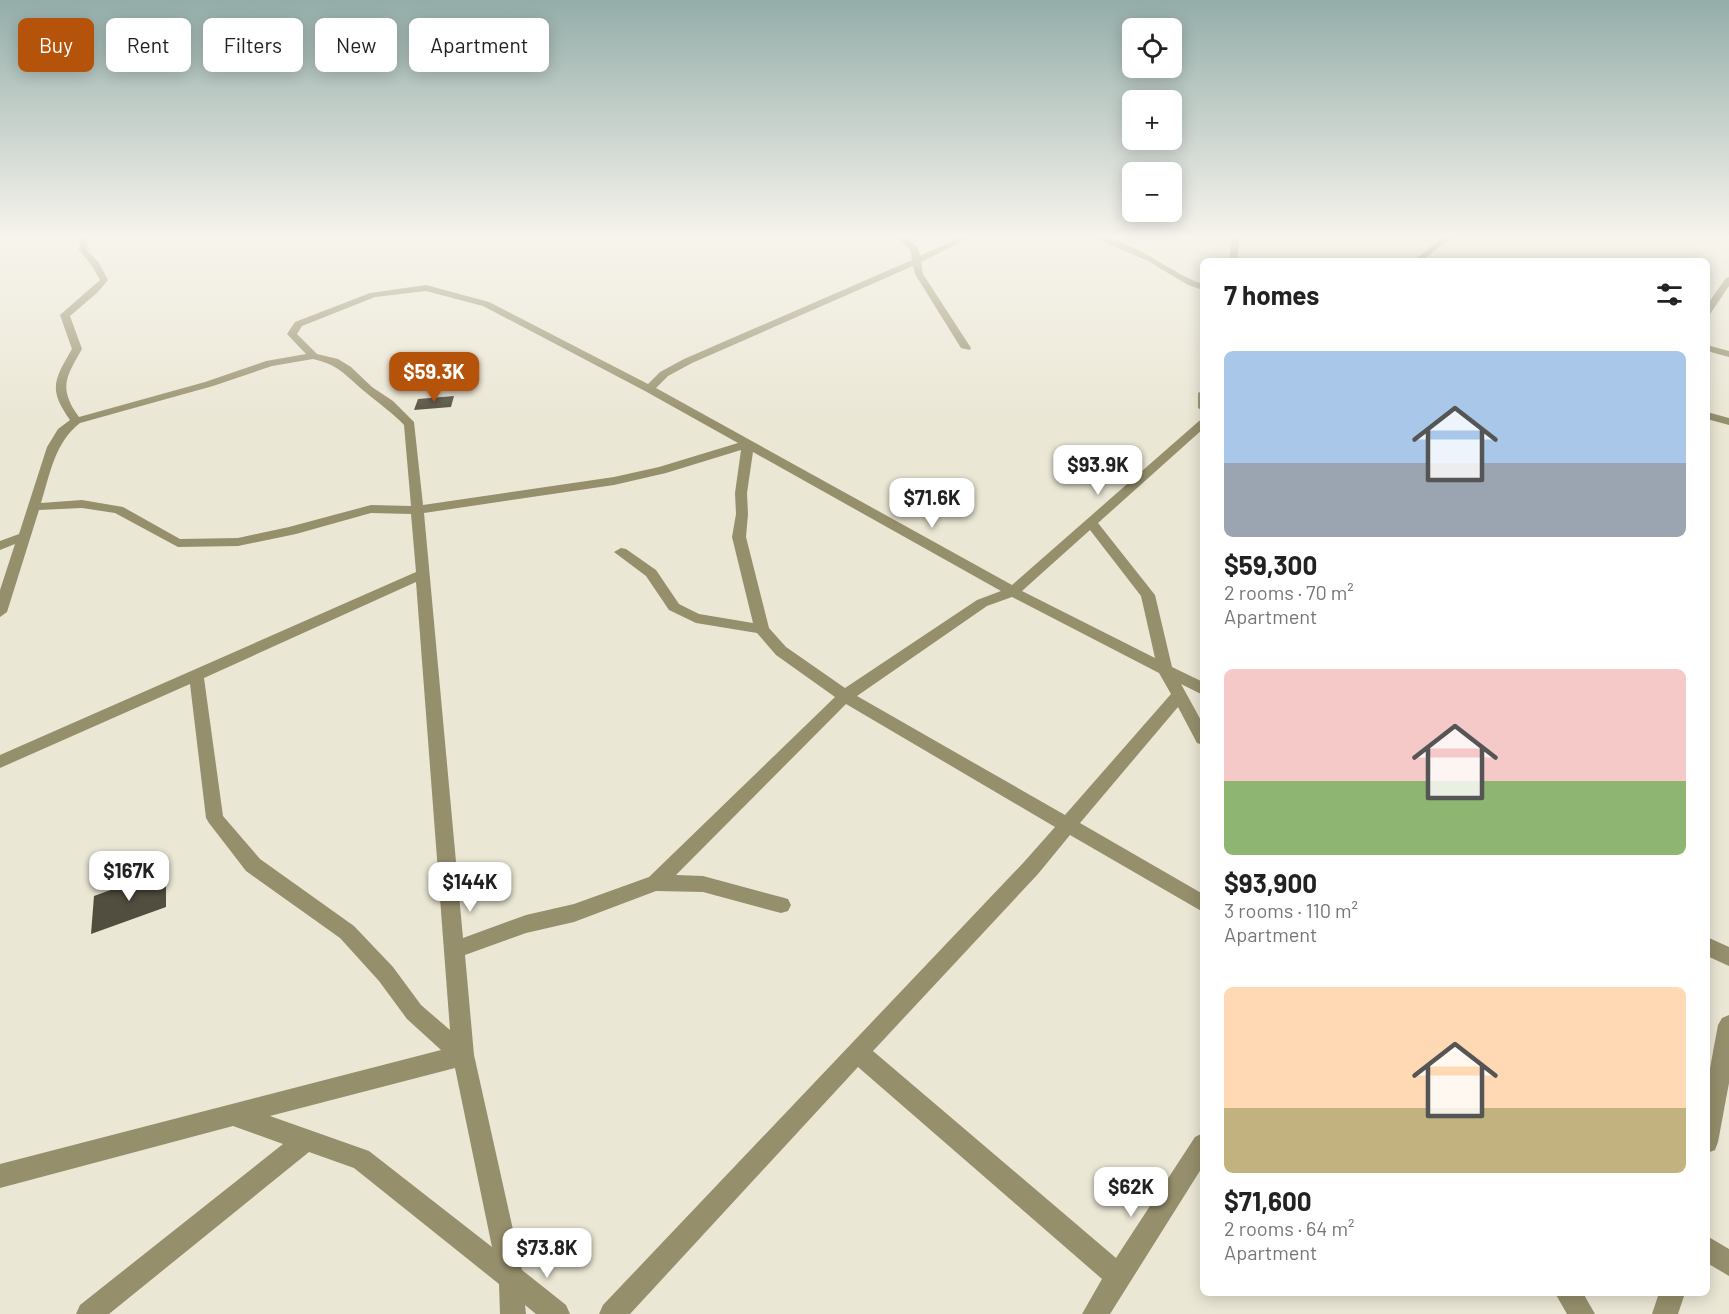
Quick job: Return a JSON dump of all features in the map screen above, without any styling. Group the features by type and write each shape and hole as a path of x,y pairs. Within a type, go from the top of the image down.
{"street":[{"path":"76,421 61,401 58,386 77,349 64,315 85,299"},
{"path":"313,356 292,334 298,324 362,299"},
{"path":"468,299 486,304 650,389 1013,592 1200,688"},
{"path":"650,389 664,374 688,361 829,299"},
{"path":"935,299 966,348"},
{"path":"1710,349 1729,354"},
{"path":"0,612 53,447 62,431 76,421 209,384 270,363 313,356 334,361 347,369 368,389 389,403 410,424 464,1055 511,1278 513,1314"},
{"path":"1710,416 1729,422"},
{"path":"656,883 845,696 916,645 982,603 1013,592 1200,426"},
{"path":"34,507 82,504 119,510 178,543 238,542 291,531 371,509 417,510 614,481 663,470 748,444"},
{"path":"748,444 741,493 742,513 739,537 762,629 781,651 845,696 1200,902"},
{"path":"1091,523 1148,595 1165,670 1200,734"},
{"path":"0,546 23,541"},
{"path":"621,552 651,573 674,607 696,618 762,629"},
{"path":"0,762 423,574"},
{"path":"196,675 215,818 253,865 347,932 386,974 414,1012 464,1055"},
{"path":"612,1314 1031,868 1179,695"},
{"path":"454,950 526,924 574,913 656,883 703,884 781,905"},
{"path":"1710,948 1729,957"},
{"path":"1710,1126 1729,1025"},
{"path":"858,1053 1119,1277"},
{"path":"0,1176 464,1055"},
{"path":"232,1115 362,1159 557,1314"},
{"path":"89,1314 306,1140"},
{"path":"1095,1314 1200,1150"},
{"path":"1710,1250 1729,1264"},
{"path":"1570,1296 1582,1314"},
{"path":"1665,1314 1671,1296"}],"building":[{"path":"454,396 451,407 414,410 418,399"},
{"path":"166,870 166,907 91,934 94,896"}]}
